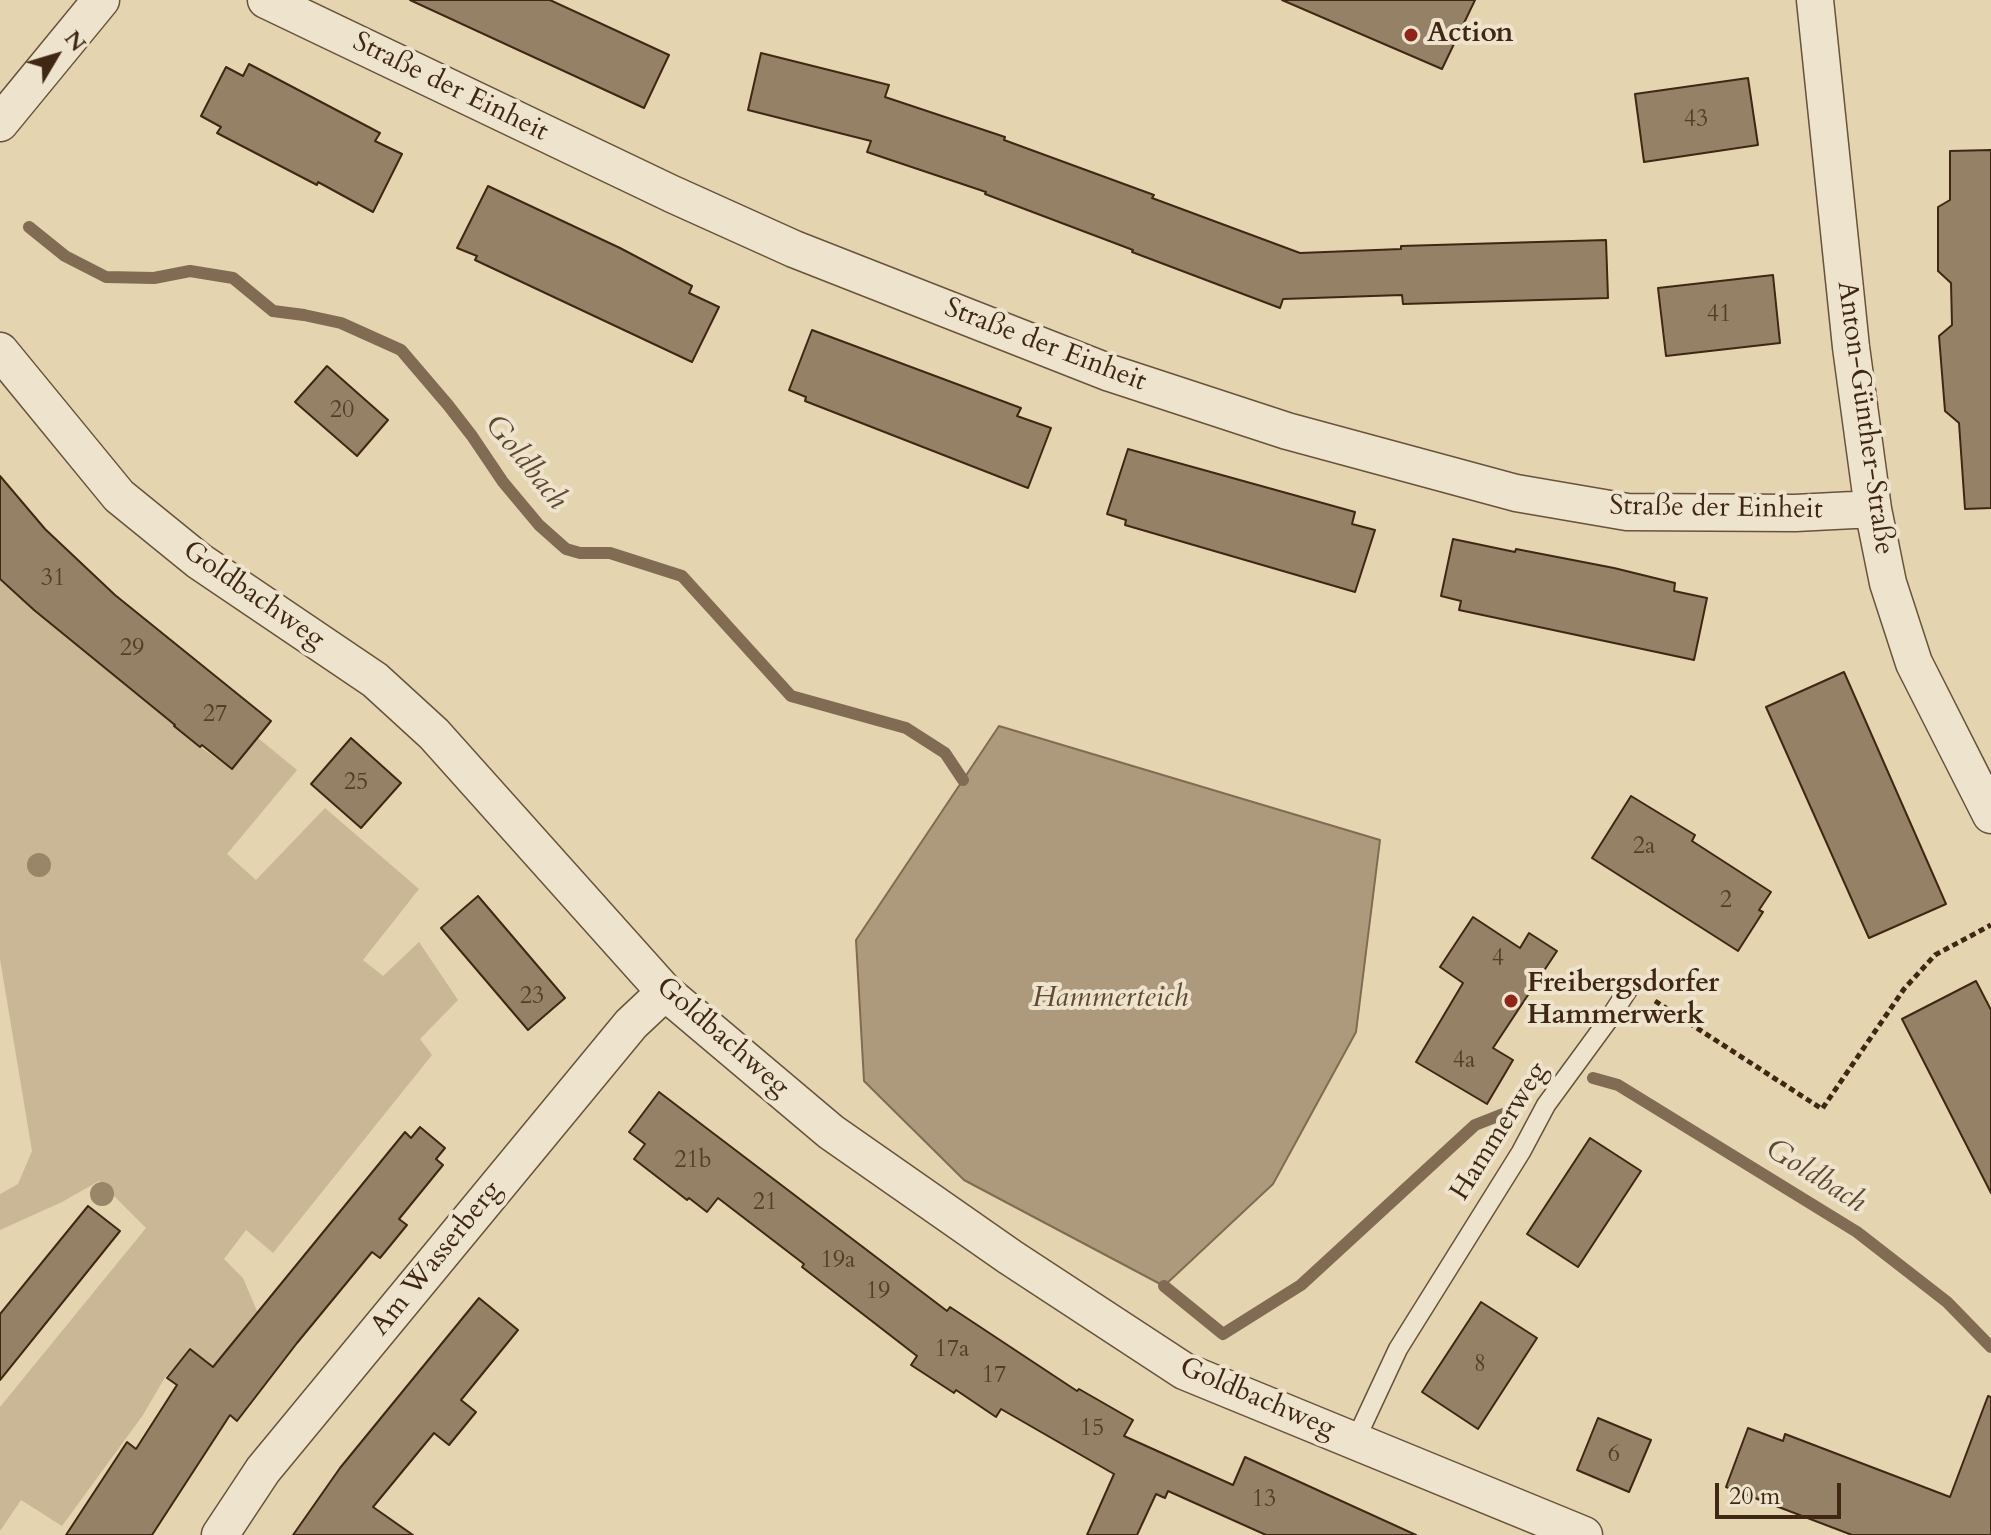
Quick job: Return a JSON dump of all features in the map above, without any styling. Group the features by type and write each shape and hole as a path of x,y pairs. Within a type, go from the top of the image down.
{"street":[{"path":"0,123 101,0"},
{"name":"Straße der Einheit","path":"266,0 794,249 1110,373 1287,431 1516,493 1627,512 1795,513 1873,509"},
{"name":"Anton-Günther-Straße","path":"1815,0 1851,347 1873,509 1888,583 1914,663 1991,815"},
{"name":"Goldbachweg","path":"0,351 119,496 199,561 375,680 434,734 665,992 831,1132 1010,1257 1184,1371 1584,1535"},
{"name":"Am Wasserberg","path":"220,1535 263,1470 631,1024 665,992"}],"lane":[{"name":"Hammerweg","path":"1355,1441 1398,1349 1521,1152 1546,1105 1631,985"}],"path":[{"path":"1631,985 1822,1109 1904,989 1935,955 1991,925"}],"shaded area":[{"path":"0,569 191,740 231,769 258,738 297,770 227,854 256,880 325,808 419,889 363,960 383,976 419,942 458,1000 420,1039 432,1055 273,1253 246,1230 224,1259 243,1278 257,1311 213,1367 190,1350 164,1379 143,1415 62,1526 21,1500 0,1531 0,1407 146,1228 99,1181 62,1202 0,1230 0,1194 18,1184 32,1151 0,959"}],"water":[{"name":"Hammerteich","path":"999,726 1380,840 1356,1032 1273,1184 1164,1286 964,1180 864,1081 856,940"}],"building":[{"path":"410,0 550,0 669,55 644,108"},
{"name":"Action","path":"1282,0 1475,0 1442,69"},
{"path":"761,53 889,85 885,97 1005,137 1004,140 1300,253 1401,249 1401,246 1606,240 1608,298 1403,304 1402,295 1283,299 1280,308 986,192 867,152 871,141 748,110"},
{"path":"249,64 380,133 375,141 402,154 373,212 217,133 221,127 201,116 226,67 243,76"},
{"path":"1748,78 1758,145 1644,162 1635,94"},
{"path":"1991,150 1991,508 1965,509 1959,423 1945,411 1939,336 1952,325 1951,283 1938,271 1938,207 1950,200 1950,151"},
{"path":"488,186 620,248 692,286 689,293 719,307 692,362 475,260 477,256 457,248"},
{"path":"1773,275 1780,343 1666,356 1658,288"},
{"path":"812,330 1021,408 1017,416 1051,428 1028,488 805,401 806,397 789,390"},
{"path":"327,366 388,420 357,456 295,402"},
{"path":"1128,449 1355,512 1352,524 1375,530 1355,592 1125,525 1126,520 1107,514"},
{"path":"0,476 45,529 115,595 271,721 232,769 174,726 0,579"},
{"path":"1453,539 1614,568 1675,583 1674,591 1707,598 1694,660 1459,610 1461,601 1441,596"},
{"path":"1844,672 1946,904 1869,938 1766,707"},
{"path":"351,738 401,783 361,828 311,784"},
{"path":"1631,796 1695,835 1692,841 1771,892 1759,910 1763,912 1738,951 1592,858"},
{"path":"478,896 565,998 528,1030 441,928"},
{"path":"1473,917 1520,948 1529,933 1557,951 1493,1048 1513,1060 1487,1104 1416,1062 1463,983 1440,967"},
{"path":"1976,981 1991,1010 1991,1193 1902,1019"},
{"path":"659,1092 947,1311 950,1307 1077,1391 1079,1389 1133,1420 1124,1436 1233,1485 1245,1457 1416,1535 1266,1535 1168,1491 1165,1498 1156,1494 1137,1535 1087,1535 1114,1474 1001,1409 996,1417 911,1365 917,1356 718,1198 707,1212 634,1159 645,1144 629,1132"},
{"path":"420,1127 445,1148 436,1159 443,1165 399,1219 407,1225 380,1258 372,1252 237,1421 230,1415 152,1535 66,1535 127,1442 136,1449 177,1385 167,1378 190,1349 213,1367 405,1132 411,1138"},
{"path":"1590,1138 1641,1171 1578,1267 1527,1234"},
{"path":"88,1206 120,1231 0,1380 0,1314"},
{"path":"479,1298 518,1330 461,1400 476,1412 449,1445 434,1433 373,1507 413,1535 293,1535 340,1468"},
{"path":"1481,1302 1537,1338 1478,1429 1422,1392"},
{"path":"1988,1396 1991,1397 1991,1535 1852,1535 1726,1487 1748,1428 1783,1441 1785,1434 1950,1497"},
{"path":"1598,1418 1651,1440 1629,1492 1577,1470"}],"waterway":[{"name":"Goldbach","path":"29,227 65,256 106,277 154,278 190,271 233,278 273,311 341,323 401,350 472,436 503,482 539,525 566,549 580,553 610,553 682,576 791,696 906,728 945,753 963,780"},
{"name":"Goldbach","path":"1593,1078 1618,1085 1857,1232 1947,1302 1991,1347"},
{"name":"Goldbach","path":"1164,1286 1223,1334 1301,1285 1475,1125 1503,1114"}],"place":[{"name":"Action","path":"1411,35"},
{"name":"Freibergsdorfer Hammerwerk","path":"1511,1001"}]}
